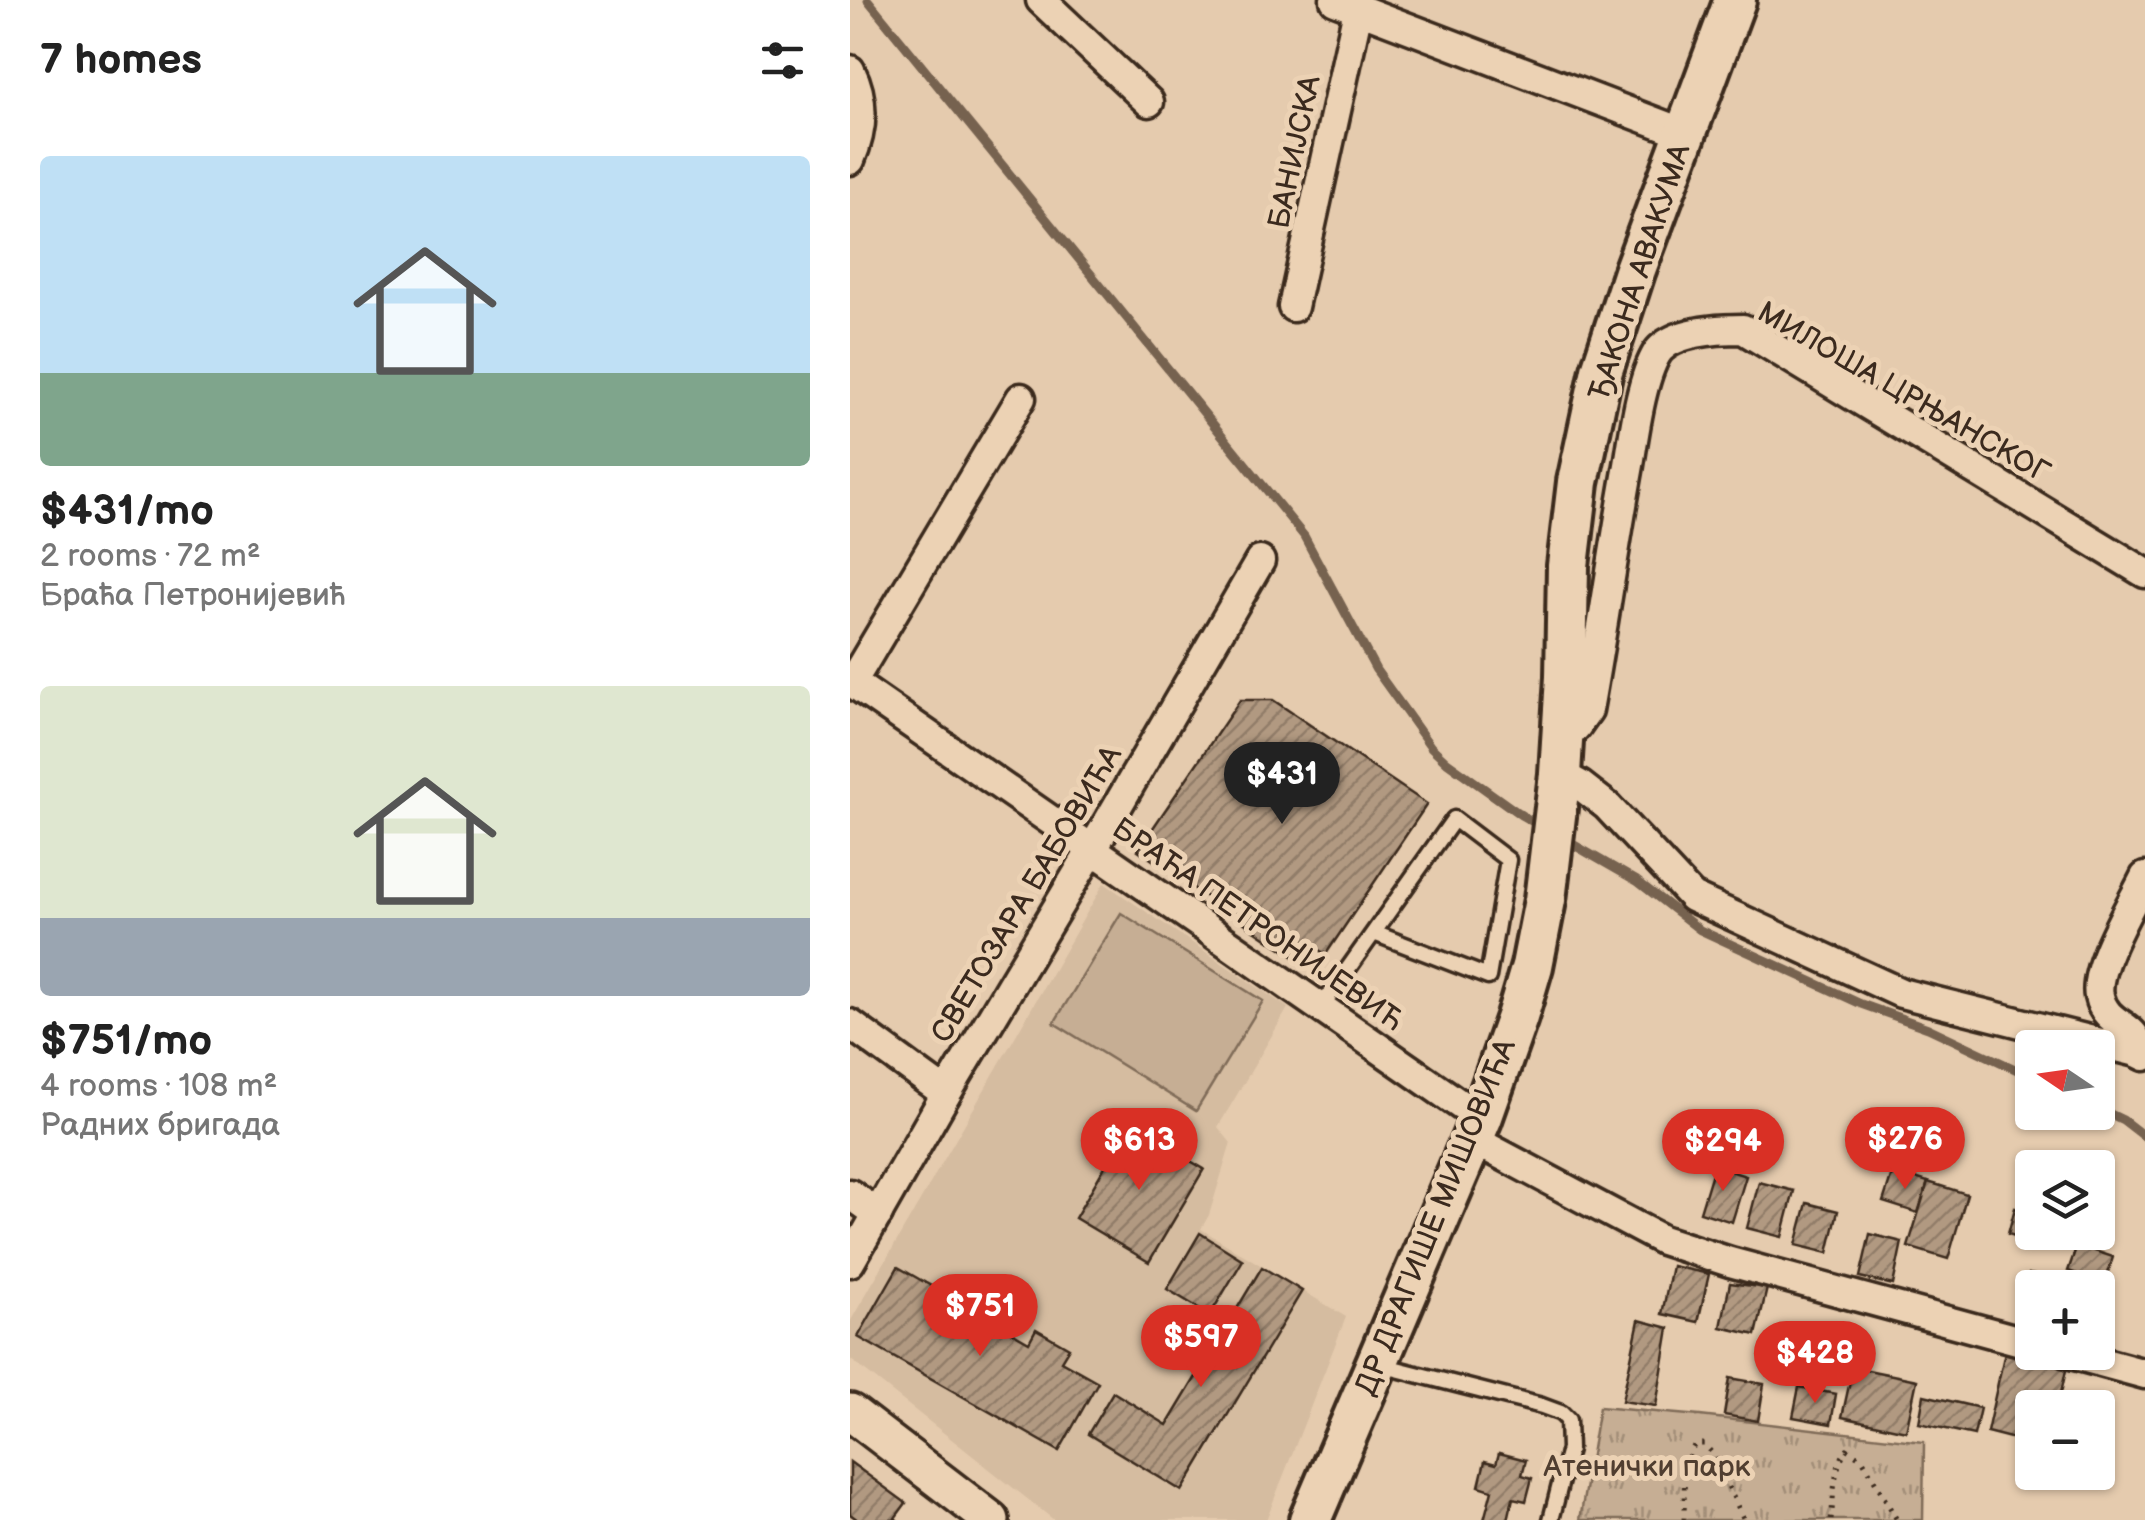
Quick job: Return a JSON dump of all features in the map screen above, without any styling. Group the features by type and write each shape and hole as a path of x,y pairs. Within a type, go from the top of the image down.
{"main road":[{"name":"ЂАКОНА АВАКУМА","path":"1559,782 1568,566 1578,482 1602,370 1634,272 1735,0"},
{"name":"ДР ДРАГИШЕ МИШОВИЋА","path":"1310,1520 1477,1129 1517,1017 1544,912 1559,782"}],"street":[{"path":"1041,0 1149,102"},
{"path":"1346,5 1684,133"},
{"name":"БАНИЈСКА","path":"1293,307 1346,5"},
{"path":"850,70 858,87 861,114 860,139 850,160"},
{"name":"МИЛОША ЦРЊАНСКОГ","path":"1564,733 1576,727 1588,710 1634,434 1658,352 1672,339 1743,328 2145,573"},
{"path":"851,682 1021,398"},
{"name":"СВЕТОЗАРА БАБОВИЋА","path":"850,1262 1260,561"},
{"name":"БРАЋА ПЕТРОНИЈЕВИЋ","path":"851,682 1321,1007 1477,1129 1662,1240 2015,1339"},
{"path":"1559,782 1580,785 1608,806 1692,897 1901,993 2141,1054 2136,1036 2116,1022 2103,1006 2098,984 2102,967 2145,877"},
{"path":"850,1024 946,1094"},
{"path":"850,1194 878,1214"},
{"path":"2115,1366 2145,1374"},
{"path":"850,1412 982,1518"}],"lane":[{"path":"1321,1007 1454,819 1508,860 1488,977 1374,934"},
{"path":"1375,1364 1561,1413 1568,1420 1569,1448 1551,1520"}],"path":[{"path":"1684,1520 1685,1470 1695,1444 1704,1444 1714,1454 1744,1520"},
{"path":"1831,1520 1838,1468 1847,1449 1864,1460 1897,1520"}],"shaded area":[{"path":"1104,883 1288,1008 1218,1127 1231,1143 1201,1229 1346,1317 1266,1520 1054,1520 850,1359 850,1322"}],"green space":[{"path":"1121,913 1263,1001 1196,1111 1054,1023"},
{"name":"Атенички парк","path":"1599,1407 1924,1442 1923,1520 1580,1520"}],"building":[{"path":"1240,700 1273,700 1427,804 1326,954 1310,945 1294,957 1138,850"},
{"path":"1129,1125 1204,1169 1149,1262 1075,1218"},
{"path":"1714,1166 1746,1176 1732,1222 1700,1212"},
{"path":"1893,1171 1928,1182 1918,1213 1883,1202"},
{"path":"1759,1182 1794,1191 1782,1237 1747,1228"},
{"path":"1928,1182 1967,1194 1948,1259 1908,1247"},
{"path":"1807,1203 1838,1211 1828,1253 1796,1245"},
{"path":"2015,1208 2015,1236 2008,1234"},
{"path":"1200,1233 1243,1260 1210,1315 1167,1289"},
{"path":"1870,1234 1902,1242 1893,1285 1860,1277"},
{"path":"2075,1250 2092,1250 2113,1257 2109,1270 2068,1270"},
{"path":"1672,1266 1709,1274 1698,1322 1662,1314"},
{"path":"898,1267 1029,1342 1036,1329 1069,1348 1061,1361 1098,1382 1059,1451 858,1337"},
{"path":"1262,1267 1302,1291 1182,1491 1088,1434 1113,1392 1167,1425"},
{"path":"1730,1283 1767,1288 1756,1335 1721,1327"},
{"path":"1639,1320 1669,1328 1656,1406 1622,1401"},
{"path":"2006,1347 2015,1349 2015,1370 2066,1370 2062,1390 2015,1390 2015,1439 1987,1432"},
{"path":"1853,1367 1917,1380 1906,1431 1842,1417"},
{"path":"1730,1378 1764,1384 1758,1421 1724,1415"},
{"path":"1799,1387 1836,1394 1831,1424 1793,1417"},
{"path":"1924,1395 1980,1408 1974,1435 1919,1423"},
{"path":"1499,1453 1526,1460 1522,1475 1532,1478 1526,1501 1513,1498 1508,1520 1484,1520 1492,1490 1479,1486 1485,1461 1496,1464"},
{"path":"850,1462 906,1503 897,1520 858,1520 850,1514"}],"waterway":[{"path":"868,0 1304,536 1376,670 1431,747 1544,828"},
{"path":"1562,838 1637,881 1700,930 2015,1069"},
{"path":"2115,1116 2145,1137"}]}
